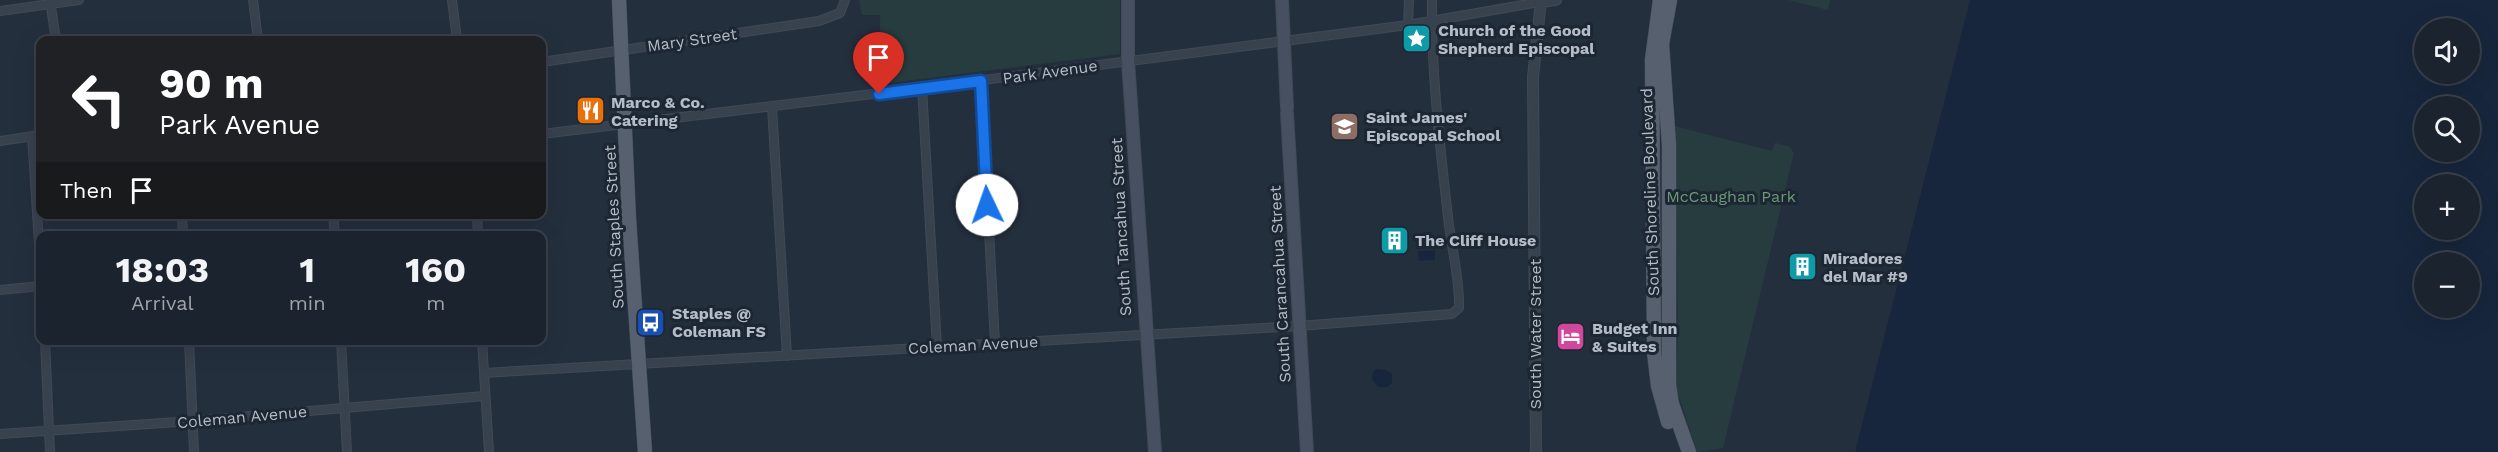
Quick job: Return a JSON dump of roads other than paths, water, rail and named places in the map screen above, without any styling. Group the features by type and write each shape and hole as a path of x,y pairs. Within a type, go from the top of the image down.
{"main road":[{"name":"South Staples Street","path":"619,0 638,364 645,452"},
{"name":"South Tancahua Street","path":"1128,0 1128,61 1144,335 1155,452"},
{"name":"South Carancahua Street","path":"1282,0 1307,452"},
{"name":"South Shoreline Boulevard","path":"1660,0 1652,60 1654,352 1662,404 1679,452"},
{"name":"South Shoreline Boulevard","path":"1670,0 1662,44 1669,145 1669,385 1672,404 1689,452"}],"street":[{"path":"0,11 50,2 79,0"},
{"path":"253,0 258,36"},
{"path":"452,0 456,36"},
{"name":"Mary Street","path":"546,61 819,21 840,13 845,0"},
{"path":"1408,0 1408,26"},
{"path":"1432,0 1432,22"},
{"name":"Park Avenue","path":"546,133 1408,26 1556,0"},
{"name":"South Water Street","path":"1536,452 1533,77 1540,1"},
{"path":"50,2 55,36"},
{"name":"Coleman Avenue","path":"484,373 1299,326 1452,314 1459,308 1445,182 1432,22"},
{"path":"981,81 995,343"},
{"path":"922,88 937,347"},
{"path":"772,107 787,356"},
{"path":"0,141 36,135"},
{"path":"0,290 36,286"},
{"path":"45,345 50,452"},
{"path":"189,345 194,452"},
{"path":"341,345 347,452"},
{"path":"483,345 484,396 489,452"},
{"name":"Coleman Avenue","path":"0,434 193,422 484,396"}],"water":[{"path":"1970,0 2498,0 2498,452 1855,452"},
{"path":"1435,250 1435,260 1419,261 1418,251"},
{"path":"1377,369 1386,370 1392,374 1392,383 1387,387 1378,387 1372,379 1373,372"}],"place":[{"name":"Church of the Good Shepherd Episcopal","path":"1417,39"},
{"name":"Marco & Co. Catering","path":"590,111"},
{"name":"Saint James' Episcopal School","path":"1345,126"},
{"name":"The Cliff House","path":"1394,240"},
{"name":"Miradores del Mar #9","path":"1802,267"},
{"name":"Staples @ Coleman FS","path":"651,322"},
{"name":"Budget Inn & Suites","path":"1571,337"}],"park label":[{"name":"McCaughan Park","path":"1731,196"}]}
